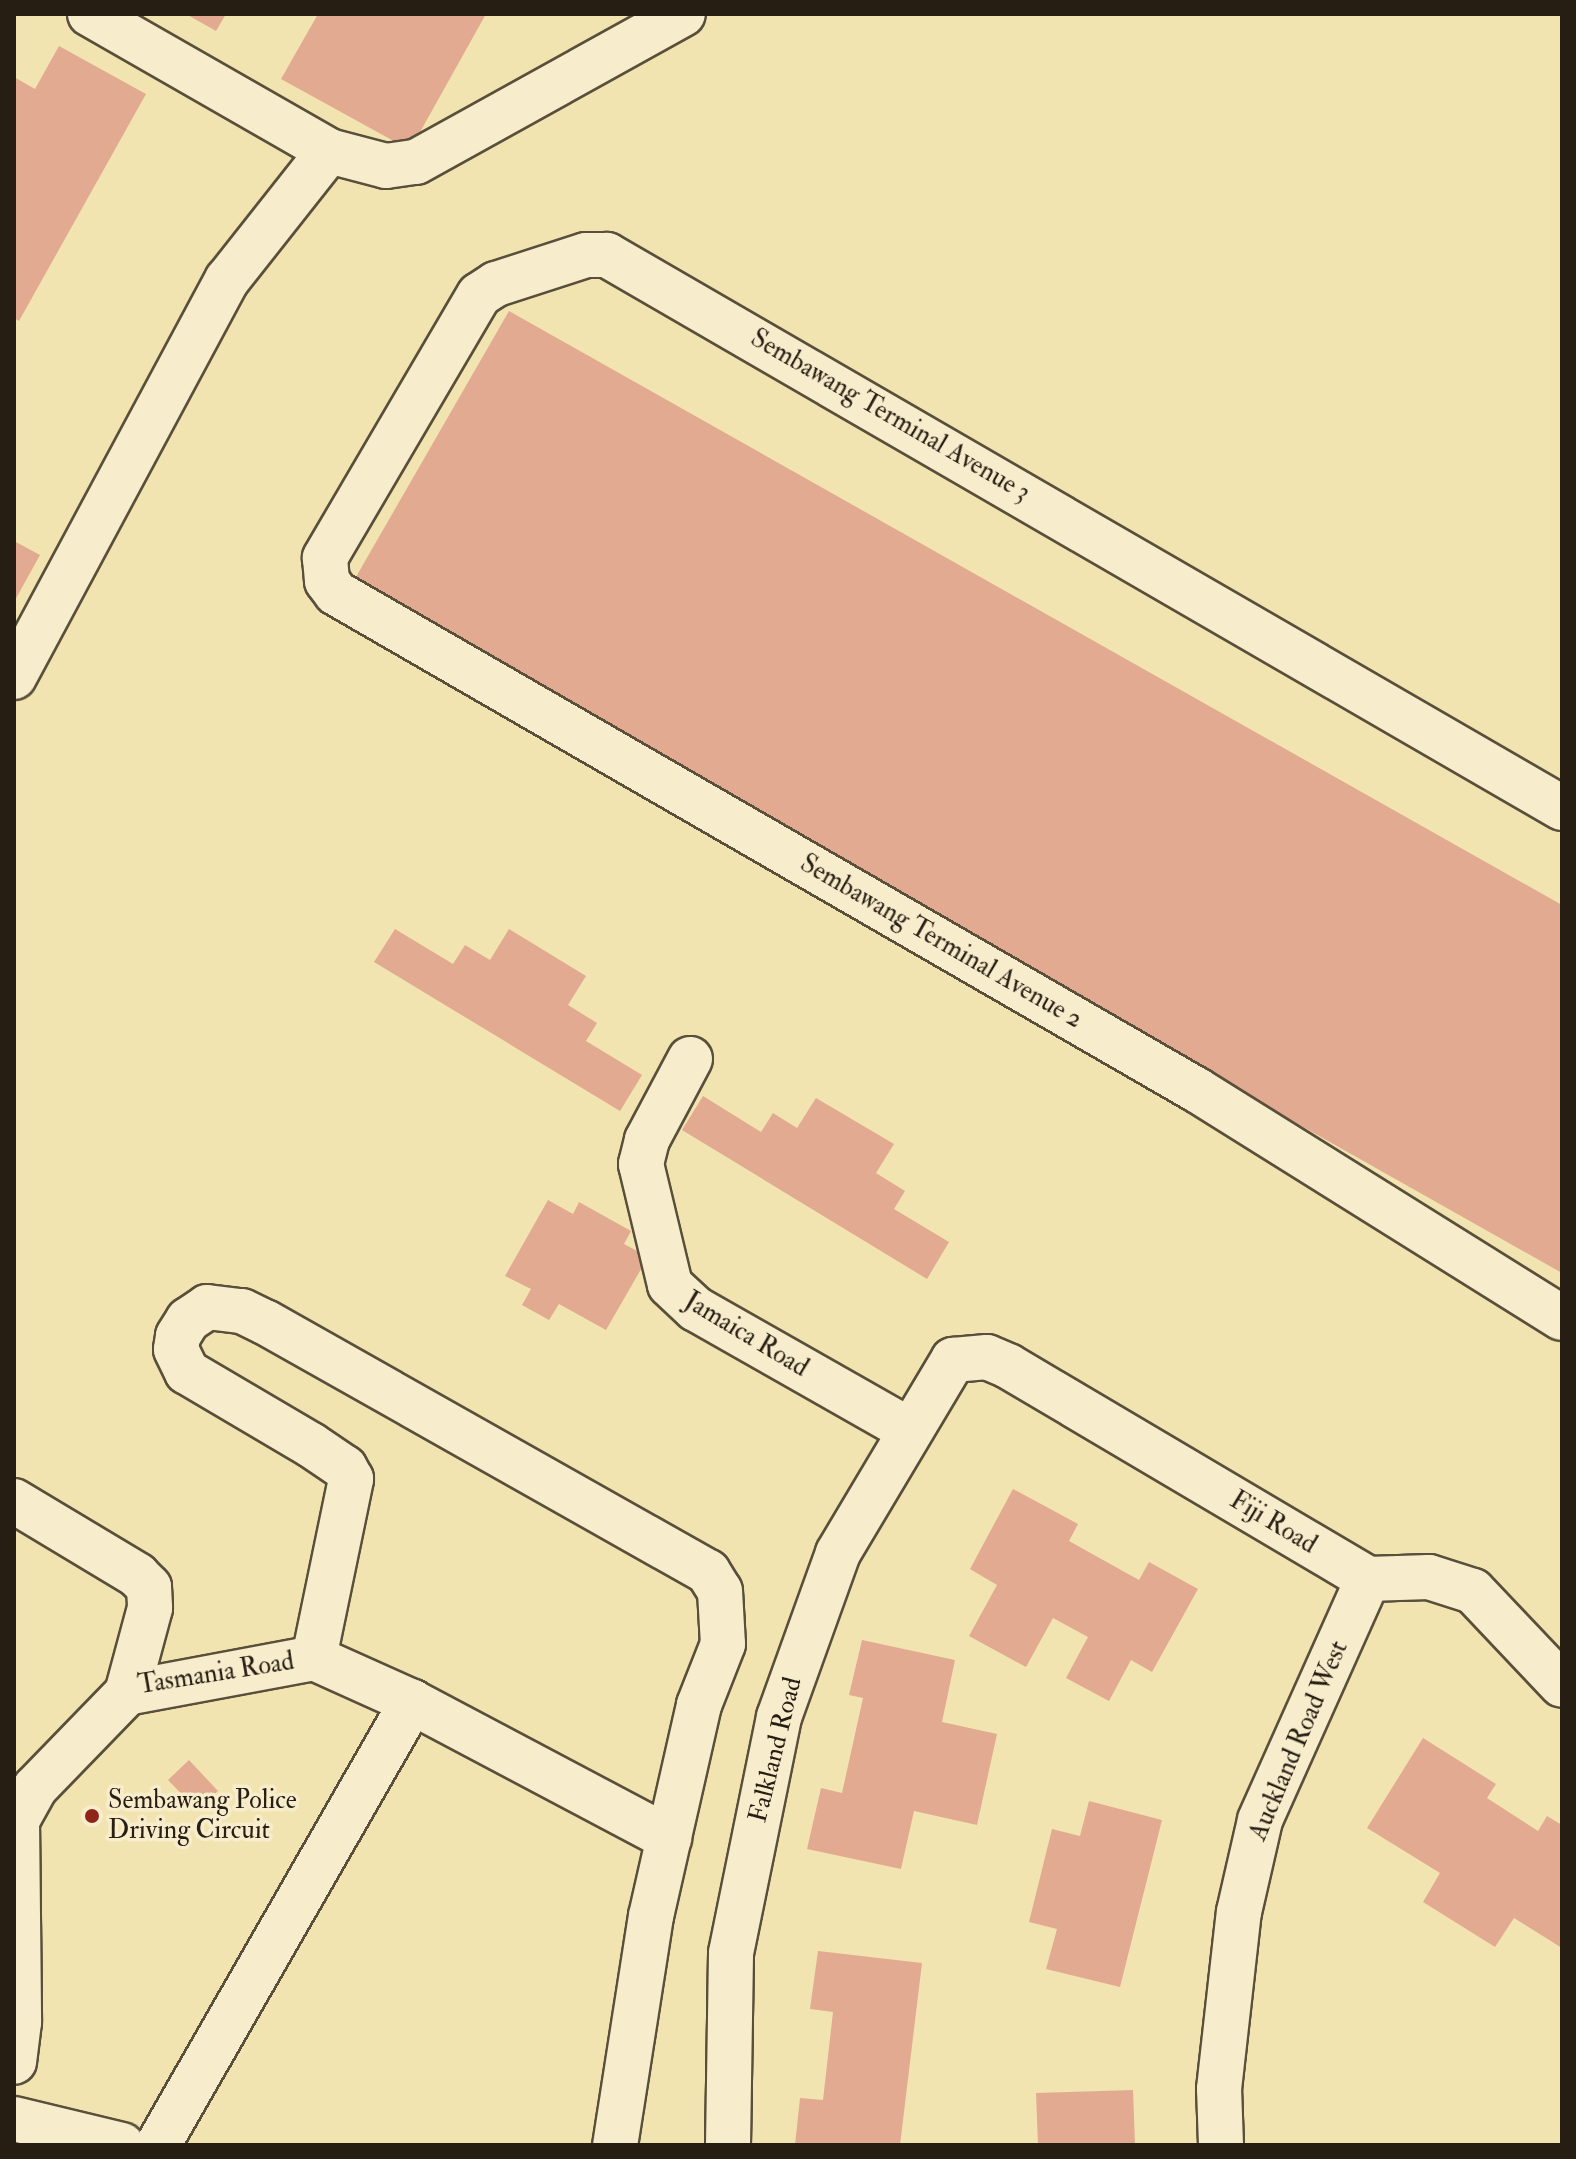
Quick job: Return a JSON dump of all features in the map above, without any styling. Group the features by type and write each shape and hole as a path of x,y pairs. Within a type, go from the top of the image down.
{"street":[{"path":"90,14 329,151 386,166 416,162 683,14"},
{"path":"14,677 227,280 329,151"},
{"name":"Sembawang Terminal Avenue 3","path":"324,569 328,548 479,295 496,284 586,255 607,255 1562,808"},
{"name":"Sembawang Terminal Avenue 2","path":"324,569 336,593 1197,1090 1562,1318"},
{"name":"Jamaica Road","path":"690,1059 647,1140 641,1164 670,1285 696,1309 909,1430"},
{"path":"314,1658 351,1479 345,1468 311,1445 187,1372 176,1349 178,1336 188,1320 207,1307 242,1311 265,1322 708,1572 720,1591 723,1644 699,1705 669,1838 634,2002 615,2145"},
{"name":"Falkland Road","path":"728,2145 731,1953 779,1717 838,1553 941,1374 953,1360 970,1356"},
{"name":"Fiji Road","path":"970,1356 1008,1366 1368,1579"},
{"name":"Tasmania Road","path":"14,1501 114,1559 149,1587 145,1641 127,1693 314,1658 412,1702 669,1838"},
{"path":"1368,1579 1429,1577 1473,1591 1562,1685"},
{"name":"Auckland Road West","path":"1221,2145 1219,2089 1239,1912 1260,1820 1368,1579"},
{"path":"14,2062 19,2022 17,1820 35,1788 127,1693"},
{"path":"158,2145 412,1702"},
{"path":"14,2119 122,2145"}],"building":[{"path":"186,14 226,14 216,31"},
{"path":"318,14 486,14 410,150 281,79"},
{"path":"59,46 146,94 19,321 14,318 14,77 35,89"},
{"path":"509,311 1562,905 1562,1273 349,589"},
{"path":"14,541 40,555 14,602"},
{"path":"395,929 453,964 465,945 490,960 509,929 586,976 568,1005 597,1023 586,1041 642,1075 620,1111 374,962"},
{"path":"703,1096 761,1132 773,1113 797,1128 816,1098 894,1144 876,1173 905,1191 894,1209 949,1242 927,1279 682,1130"},
{"path":"548,1200 573,1214 579,1202 631,1231 624,1244 648,1257 606,1330 559,1304 549,1320 522,1305 531,1289 505,1276"},
{"path":"1013,1489 1078,1524 1069,1541 1139,1580 1149,1562 1198,1589 1152,1672 1131,1660 1109,1701 1066,1678 1088,1637 1053,1618 1026,1667 969,1636 997,1585 970,1569"},
{"path":"862,1640 955,1660 942,1722 997,1734 977,1825 914,1811 901,1869 807,1849 821,1788 842,1793 863,1698 849,1695"},
{"path":"1423,1738 1496,1784 1487,1798 1538,1831 1547,1816 1562,1825 1562,1948 1514,1918 1495,1947 1423,1902 1440,1873 1367,1828"},
{"path":"189,1760 218,1791 197,1810 168,1780"},
{"path":"1089,1801 1162,1820 1120,1987 1046,1969 1057,1929 1029,1922 1052,1829 1080,1836"},
{"path":"818,1951 922,1963 900,2145 795,2145 800,2098 823,2100 833,2012 810,2009"},
{"path":"1133,2090 1135,2144 1038,2145 1036,2093"}],"place":[{"name":"Sembawang Police Driving Circuit","path":"92,1816"}]}
